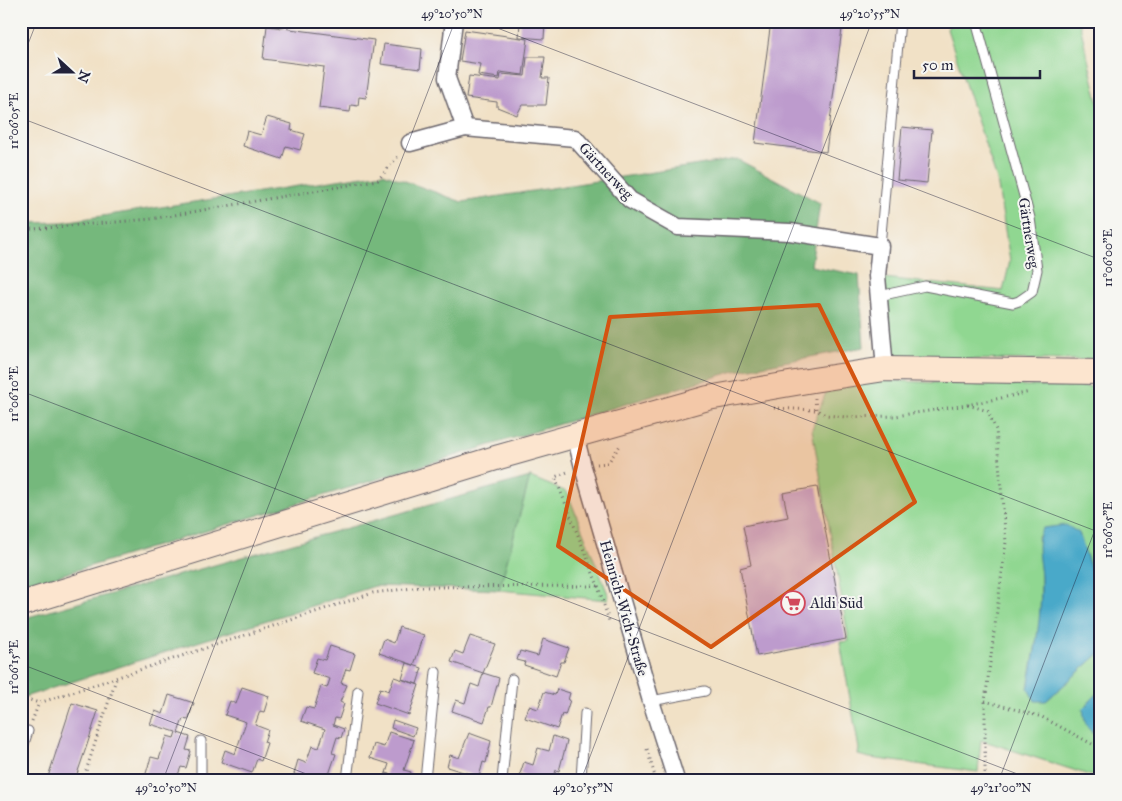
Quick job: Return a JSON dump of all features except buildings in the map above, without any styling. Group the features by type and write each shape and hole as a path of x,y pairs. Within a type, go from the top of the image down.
{"main road":[{"path":"21,604 575,435 708,398 885,369 1101,372"}],"street":[{"path":"410,143 465,128 447,78 454,21"},
{"name":"Gärtnerweg","path":"465,128 575,138 630,200 678,226 790,232 880,246"},
{"path":"880,246 877,276 885,369"},
{"name":"Heinrich-Wich-Straße","path":"575,435 582,466 676,780"}],"lane":[{"path":"880,246 900,21"},
{"name":"Gärtnerweg","path":"879,296 925,286 1013,303 1020,301 1032,292 1037,270 1030,218 976,21"},
{"path":"425,780 436,672"},
{"path":"502,780 512,679"},
{"path":"347,780 358,691"},
{"path":"651,701 705,691"},
{"path":"581,780 585,713"},
{"path":"21,753 28,731"},
{"path":"201,780 202,741"}],"path":[{"path":"21,230 150,219 378,180 410,143"},
{"path":"772,408 816,410 826,415 846,417 886,416 988,401"},
{"path":"967,405 988,411 996,430 1006,542 984,701 985,780"},
{"path":"21,697 39,703 373,593 421,587 598,586 555,477 582,466 608,462 622,443 628,440"},
{"path":"83,780 117,676"},
{"path":"984,701 1042,717 1101,746"},
{"path":"28,731 39,703"}],"highlighted area":[{"path":"819,305 915,502 711,647 558,546 610,317"}],"green space":[{"path":"952,21 1079,21 1101,114 1101,360 891,359 884,278 1003,291 1010,261 997,180 947,29"},
{"path":"737,159 820,203 811,266 859,275 864,347 735,371 21,587 21,223 63,222 383,173 462,202"},
{"path":"880,380 982,385 1101,387 1101,601 1079,533 1038,536 1041,577 1040,621 1028,688 1046,701 1101,652 1101,690 1083,708 1092,733 1101,736 1101,779 981,740 978,772 858,755 859,749 840,642 849,641 812,429 828,387"},
{"path":"530,477 567,492 608,594 608,600 499,590"},
{"path":"530,477 499,590 375,586 21,698 21,619"}],"water":[{"path":"1066,525 1079,533 1101,601 1101,652 1046,701 1035,701 1028,689 1039,619 1041,577 1038,552 1040,533 1043,528"},
{"path":"1101,690 1101,736 1092,732 1087,726 1083,708"}],"place":[{"name":"Aldi Süd","path":"793,603"}]}
